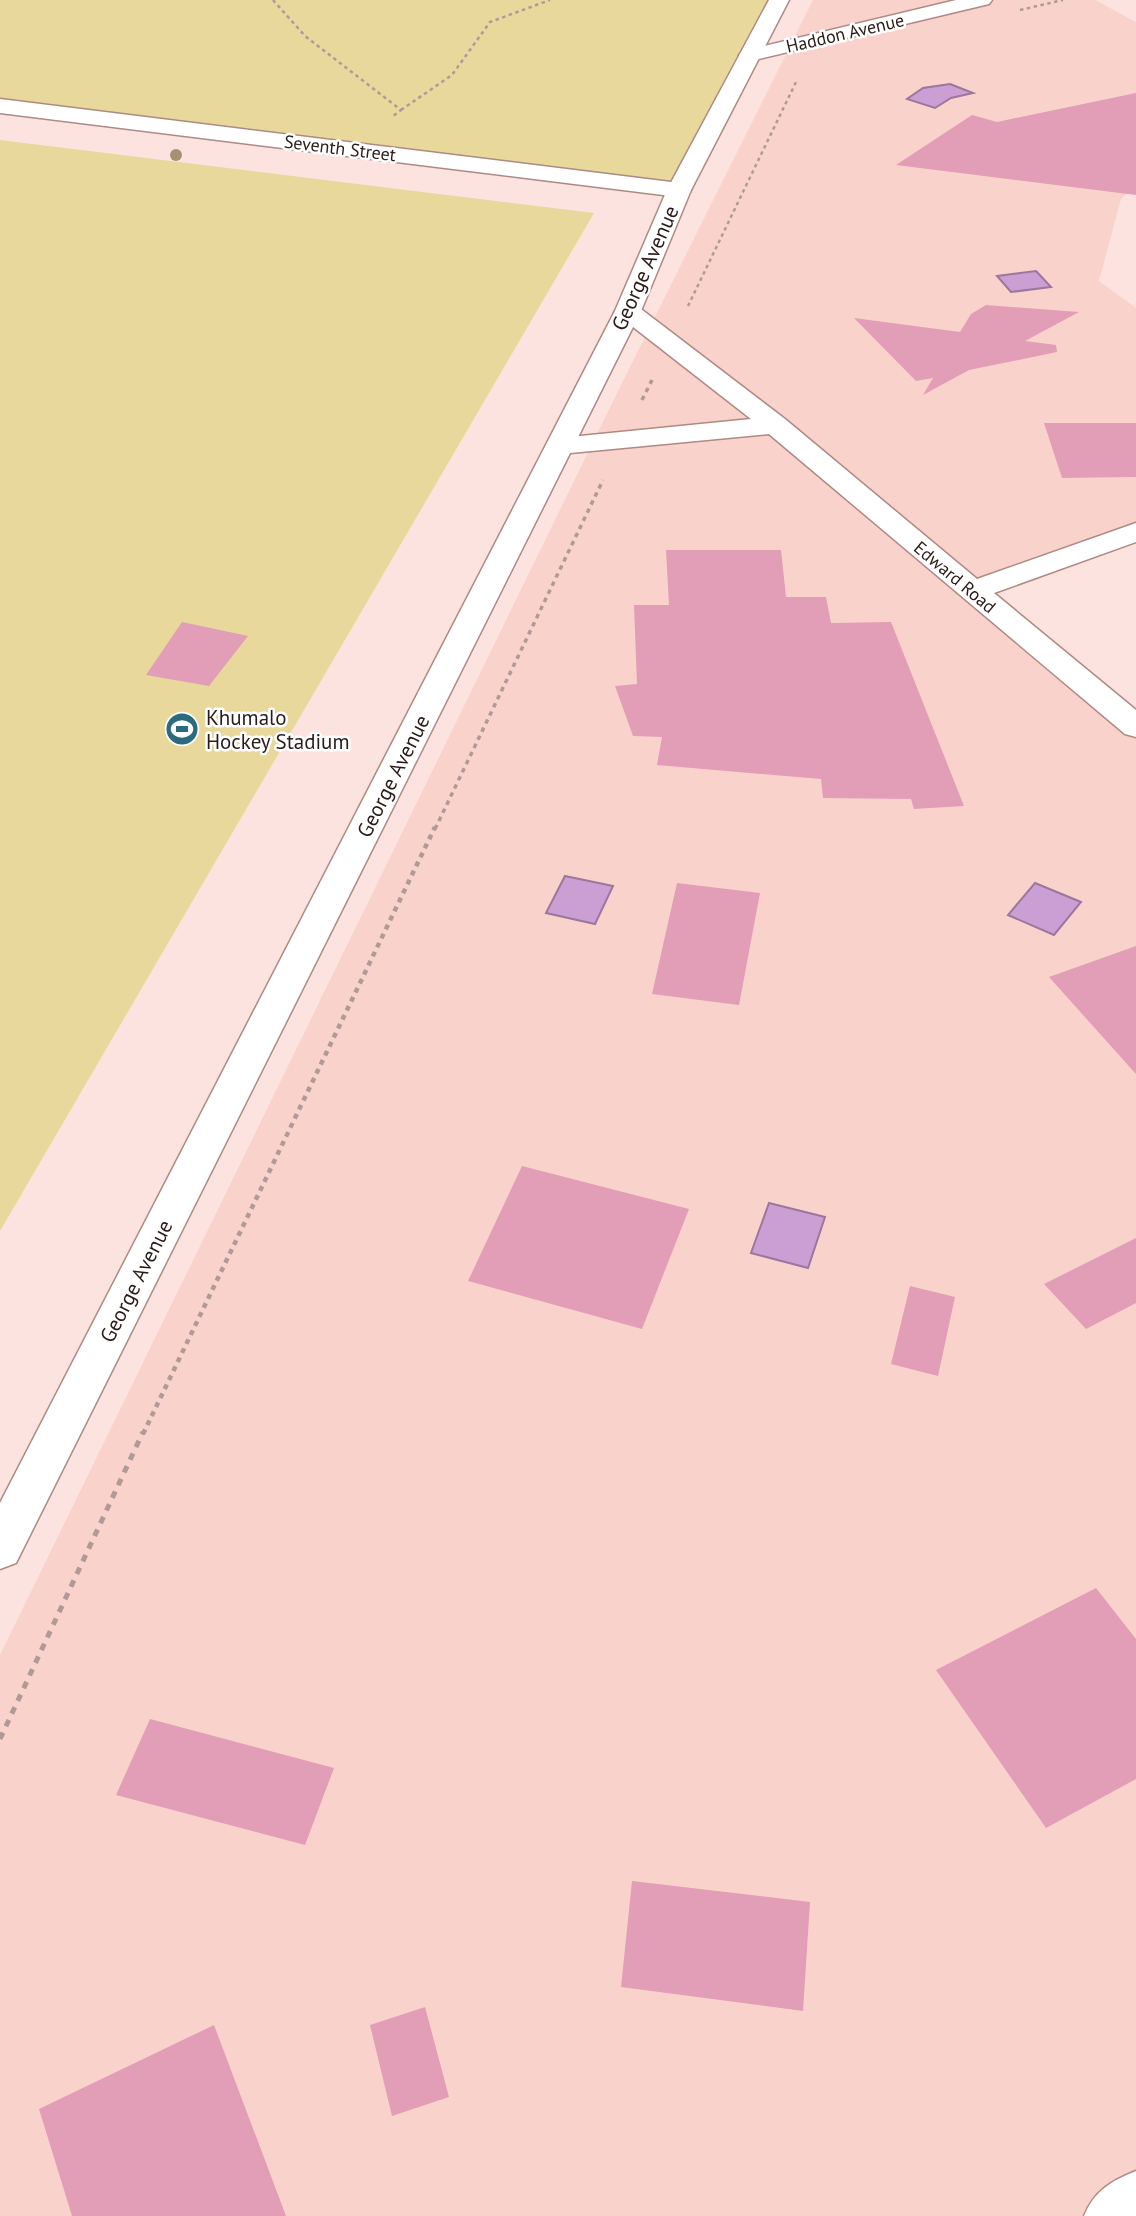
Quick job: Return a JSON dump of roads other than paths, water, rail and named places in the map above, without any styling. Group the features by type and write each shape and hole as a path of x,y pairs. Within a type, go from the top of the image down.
{"street":[{"name":"George Avenue","path":"0,1549 628,311 680,190 779,0"},
{"name":"Haddon Avenue","path":"907,0 940,10"},
{"name":"Haddon Avenue","path":"750,55 982,0"},
{"name":"Seventh Street","path":"0,106 680,190"},
{"name":"Edward Road","path":"628,311 775,425 1136,727"},
{"path":"560,446 775,425"},
{"path":"971,591 1136,532"},
{"path":"1112,2216 1136,2199"}],"place":[{"name":"Khumalo Hockey Stadium","path":"182,729"}]}
